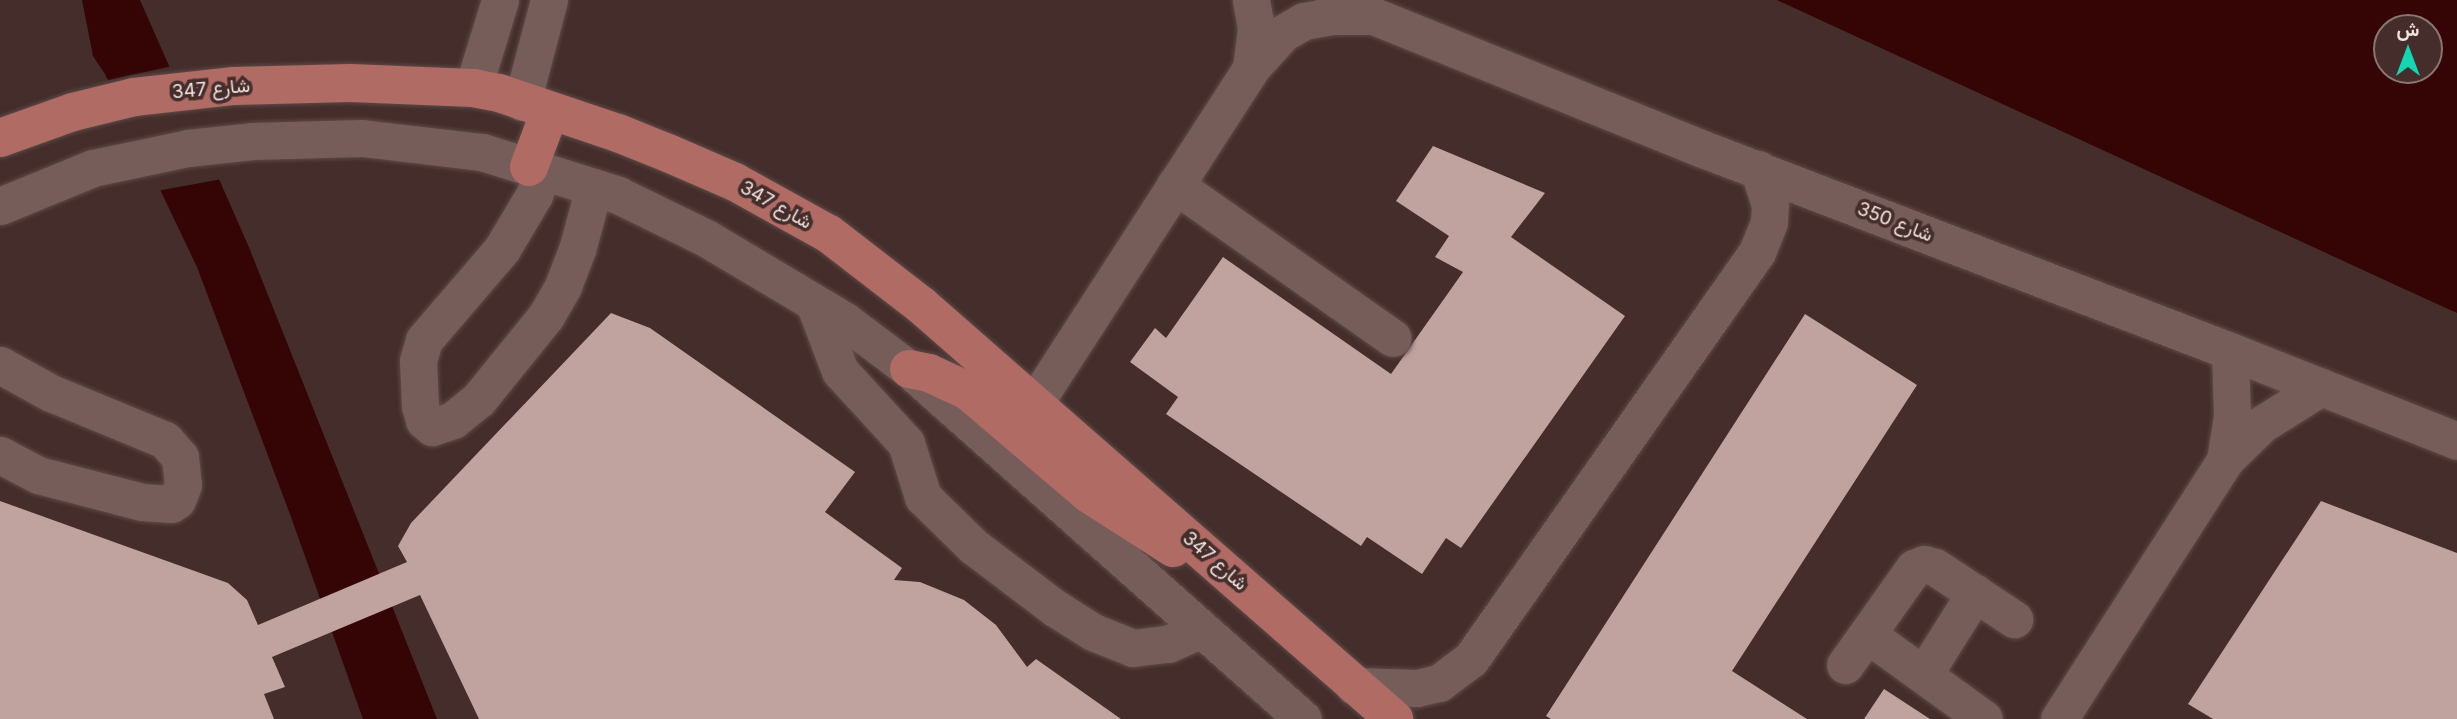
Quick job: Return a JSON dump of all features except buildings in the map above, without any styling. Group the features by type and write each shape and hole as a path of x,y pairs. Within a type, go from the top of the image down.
{"main road":[{"name":"شارع 347","path":"0,138 73,112 134,97 234,86 350,83 473,88 618,133 735,182 829,234 921,305 1394,719"},
{"path":"536,106 536,169"},
{"path":"909,369 929,373 968,391 1089,494 1123,518 1197,561 1235,578"}],"street":[{"path":"473,88 500,0"},
{"path":"536,106 549,0"},
{"path":"1251,0 1255,28 1251,68"},
{"name":"شارع 350","path":"1334,0 2457,442"},
{"path":"1034,404 1251,68 1283,33 1304,21 1331,16 1373,16"},
{"path":"0,206 93,168 188,148 252,141 362,138 482,152 618,195 706,238 845,321 909,369 1303,719"},
{"path":"536,169 534,195 502,249 424,340 418,361 420,406 424,420 432,426 453,420 478,400 546,316 563,286 577,250 594,187"},
{"path":"1354,686 1417,688 1439,683 1471,659 1757,252 1769,222 1770,205 1758,169"},
{"path":"1175,185 1393,338"},
{"path":"814,303 840,371 906,443 923,497 973,546 1055,608 1093,632 1133,648 1168,644 1200,630"},
{"path":"2225,460 2232,417 2230,351"},
{"path":"0,364 51,393 165,440 180,457 183,485 177,500 171,503 142,502 38,475 0,455"},
{"path":"2059,719 2225,460 2262,424 2320,387"},
{"path":"1845,665 1914,568 1924,564 1935,567 2014,619"},
{"path":"1924,674 1975,593"},
{"path":"1868,635 1984,719"}],"shaded area":[{"path":"82,0 140,0 248,245 437,719 363,719 197,267 105,74 93,56"},
{"path":"1777,0 2457,0 2457,313"}],"pier":[{"path":"172,66 222,179 157,191 105,81"}]}
